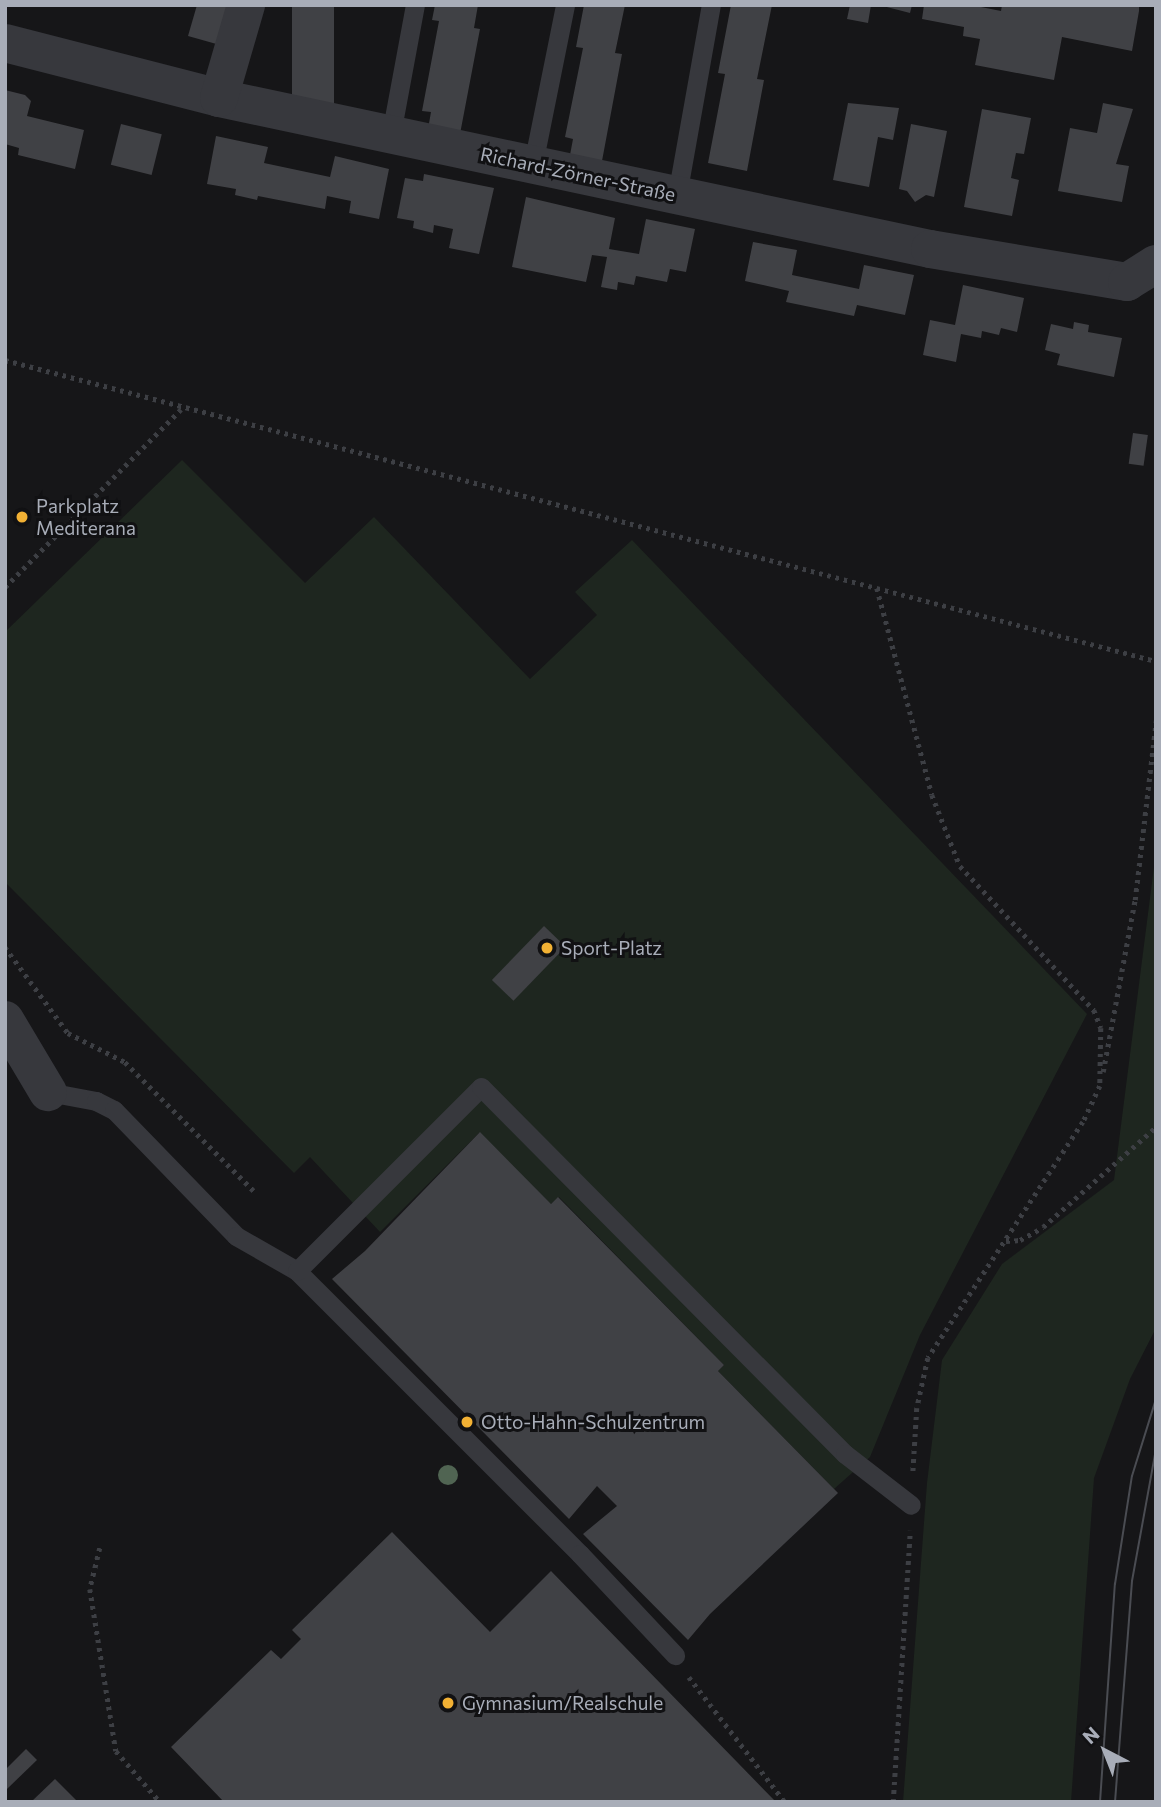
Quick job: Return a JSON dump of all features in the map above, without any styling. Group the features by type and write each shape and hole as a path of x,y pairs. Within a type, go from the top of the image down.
{"street":[{"path":"219,98 246,5"},
{"name":"Richard-Zörner-Straße","path":"5,43 219,98 677,195 1074,275 1126,282 1154,267"},
{"path":"5,1020 48,1092"}],"lane":[{"path":"391,134 415,5"},
{"path":"533,164 565,5"},
{"path":"677,195 711,5"},
{"path":"297,1271 481,1087 845,1454 911,1505"},
{"path":"48,1092 96,1101 114,1110 236,1236 297,1271 580,1554 675,1656"}],"path":[{"path":"5,360 182,409 1156,661"},
{"path":"5,587 182,409"},
{"path":"877,588 932,795 960,866 1094,1010 1101,1028 1100,1086"},
{"path":"893,1802 917,1408 929,1358 1083,1122 1100,1086 1135,900 1156,720"},
{"path":"5,947 68,1033 125,1062 254,1191"},
{"path":"1006,1241 1020,1240 1042,1227 1156,1127"},
{"path":"100,1548 90,1589 116,1751 160,1802"},
{"path":"675,1656 708,1706 785,1802"}],"shaded area":[{"name":"Sport-Platz","path":"182,460 305,583 374,517 530,679 597,615 575,592 632,540 1087,1014 920,1335 870,1457 834,1489 718,1371 724,1365 559,1197 551,1204 479,1133 380,1232 310,1157 294,1173 5,882 5,632"},
{"path":"1156,851 1156,1328 1130,1379 1094,1478 1071,1802 903,1802 927,1483 942,1360 1002,1264 1114,1180"}],"building":[{"path":"197,5 232,5 220,45 188,36"},
{"path":"292,5 334,5 334,103 292,103"},
{"path":"435,5 478,5 474,28 480,29 460,134 428,129 431,112 422,111 439,21 432,20"},
{"path":"584,5 625,5 615,53 622,54 602,161 570,155 573,139 565,137 583,48 576,47"},
{"path":"731,5 772,5 757,79 764,80 747,171 708,163 725,74 718,73"},
{"path":"850,5 871,5 868,23 847,19"},
{"path":"879,5 912,5 910,13"},
{"path":"924,5 971,5 1001,11 1002,5 1139,5 1139,11 1132,51 1062,37 1054,80 975,65 980,39 963,36 964,27 922,19"},
{"path":"5,90 25,95 31,101 27,116 84,130 75,169 18,155 19,148 5,144"},
{"path":"848,103 899,108 893,140 878,137 869,187 833,180"},
{"path":"1103,103 1133,109 1116,164 1129,166 1122,202 1058,191 1070,128 1097,133"},
{"path":"982,109 1031,118 1024,154 1016,153 1011,178 1019,180 1012,216 964,207"},
{"path":"121,124 162,134 152,175 111,165"},
{"path":"911,124 947,131 934,197 926,195 915,202 907,191 899,189"},
{"path":"216,136 268,147 264,163 330,177 335,156 389,169 379,219 349,213 351,201 327,196 325,209 258,196 257,200 235,195 236,189 207,184"},
{"path":"424,174 494,188 479,254 449,248 453,229 434,225 433,233 413,228 414,221 397,218 405,178 423,181"},
{"path":"526,197 615,218 609,249 639,254 646,219 695,229 686,272 670,269 667,282 636,276 634,285 618,282 617,290 601,287 607,257 592,255 586,282 512,267"},
{"path":"753,242 797,250 792,275 859,289 864,265 914,275 905,315 857,305 854,316 786,302 789,291 745,281"},
{"path":"963,285 1024,298 1017,332 1001,328 999,335 982,331 981,338 961,334 956,362 923,355 930,320 955,325"},
{"path":"1074,322 1089,325 1088,332 1122,338 1114,377 1057,365 1060,354 1045,350 1051,324 1073,329"},
{"path":"1133,433 1148,435 1144,466 1129,464"},
{"path":"544,926 566,947 513,1001 492,980"},
{"path":"480,1132 551,1204 558,1197 724,1365 718,1371 838,1493 710,1614 688,1640 583,1534 617,1506 597,1486 569,1519 332,1279 365,1251"},
{"name":"Gymnasium/Realschule","path":"392,1532 490,1632 551,1571 776,1802 224,1802 171,1747 271,1650 281,1659 301,1639 292,1630"},
{"path":"26,1749 37,1760 7,1789 5,1770"},
{"path":"55,1779 78,1802 31,1802"}],"tram line":[{"path":"1100,1802 1115,1584 1132,1476 1156,1399"},
{"path":"1115,1802 1132,1581 1156,1449"}],"place":[{"name":"Parkplatz Mediterana","path":"22,517"},
{"name":"Sport-Platz","path":"547,948"},
{"name":"Otto-Hahn-Schulzentrum","path":"467,1422"},
{"name":"Gymnasium/Realschule","path":"448,1703"}]}
